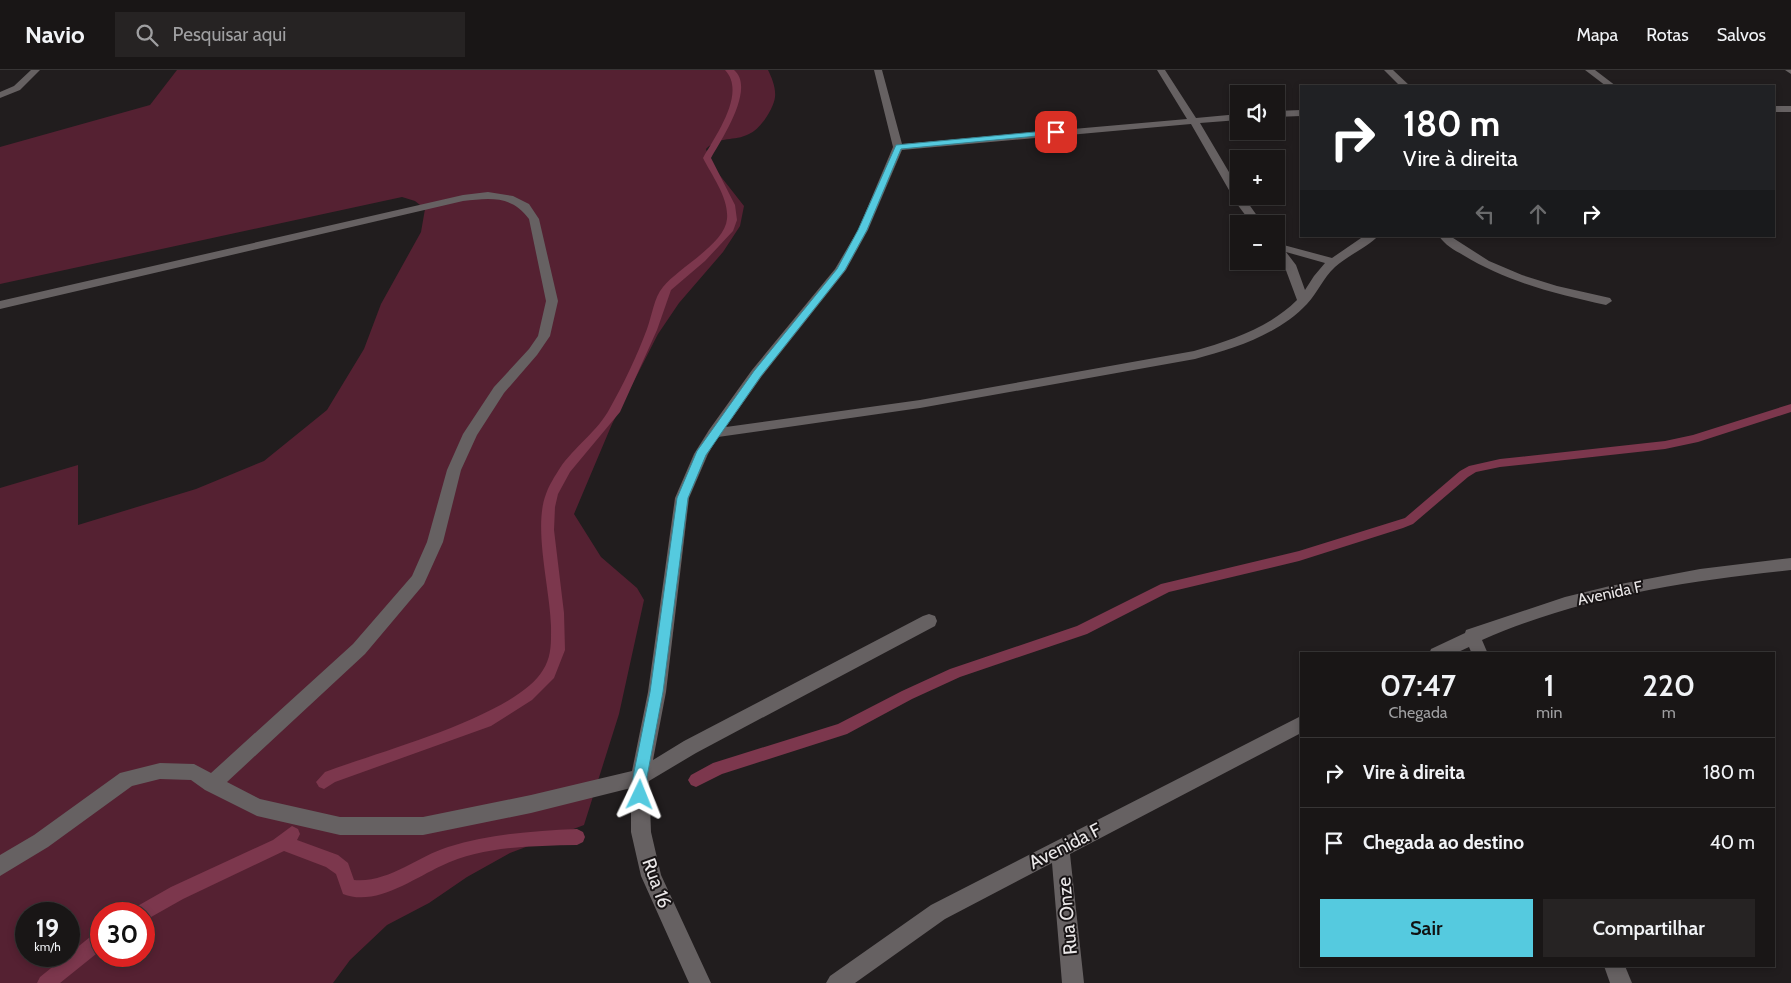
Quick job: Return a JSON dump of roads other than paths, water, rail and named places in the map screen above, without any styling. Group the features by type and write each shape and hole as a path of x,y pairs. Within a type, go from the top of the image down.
{"street":[{"path":"0,95 17,88 36,70"},
{"path":"878,70 898,147 1230,117"},
{"path":"1161,70 1193,120 1242,204 1251,215"},
{"path":"1388,70 1404,85"},
{"path":"1589,70 1610,85"},
{"path":"1775,109 1791,109"},
{"path":"1285,114 1300,113"},
{"name":"Rua 16","path":"700,983 651,876 641,832 640,777 657,692 682,498 701,454 714,433 757,373 840,270 863,230 898,147"},
{"path":"0,306 463,198 488,195 509,198 526,206 534,219 552,301 544,336 533,352 499,390 470,434 454,470 435,542 418,580 359,649 212,784"},
{"path":"714,433 920,404 1195,355 1235,343 1278,321 1303,301 1319,277 1334,262 1371,237"},
{"path":"1446,237 1483,262 1510,276 1557,290 1606,301"},
{"path":"1285,248 1334,262"},
{"path":"1285,258 1290,265 1303,301"},
{"name":"Avenida F","path":"1441,652 1472,636 1568,602 1673,579 1791,564"},
{"path":"0,866 41,841 127,779 160,770 194,772 212,784 257,807 340,826 423,826 531,804 640,777 690,747 929,620"},
{"path":"1472,636 1479,652"},
{"name":"Avenida F","path":"837,983 938,912 1300,725"},
{"name":"Rua Onze","path":"1060,848 1073,983"},
{"path":"1614,967 1621,983"}],"waterway":[{"path":"324,782 330,777 486,721 527,696 549,674 558,650 557,613 548,530 549,507 552,494 565,470 614,412 652,330 666,289 702,259 728,231 732,220 731,205 707,158 735,106 736,84 734,74 729,70"},
{"path":"696,780 718,768 842,729 907,695 955,673 1082,630 1166,588 1299,556 1409,521 1464,474 1473,469 1500,463 1665,445 1694,439 1791,408"},
{"path":"282,842 292,834"},
{"path":"282,842 332,861 342,869 349,888 361,889 386,884 445,856 487,844 538,838 577,837"},
{"path":"155,905 282,842"},
{"path":"46,983 90,948"}]}
